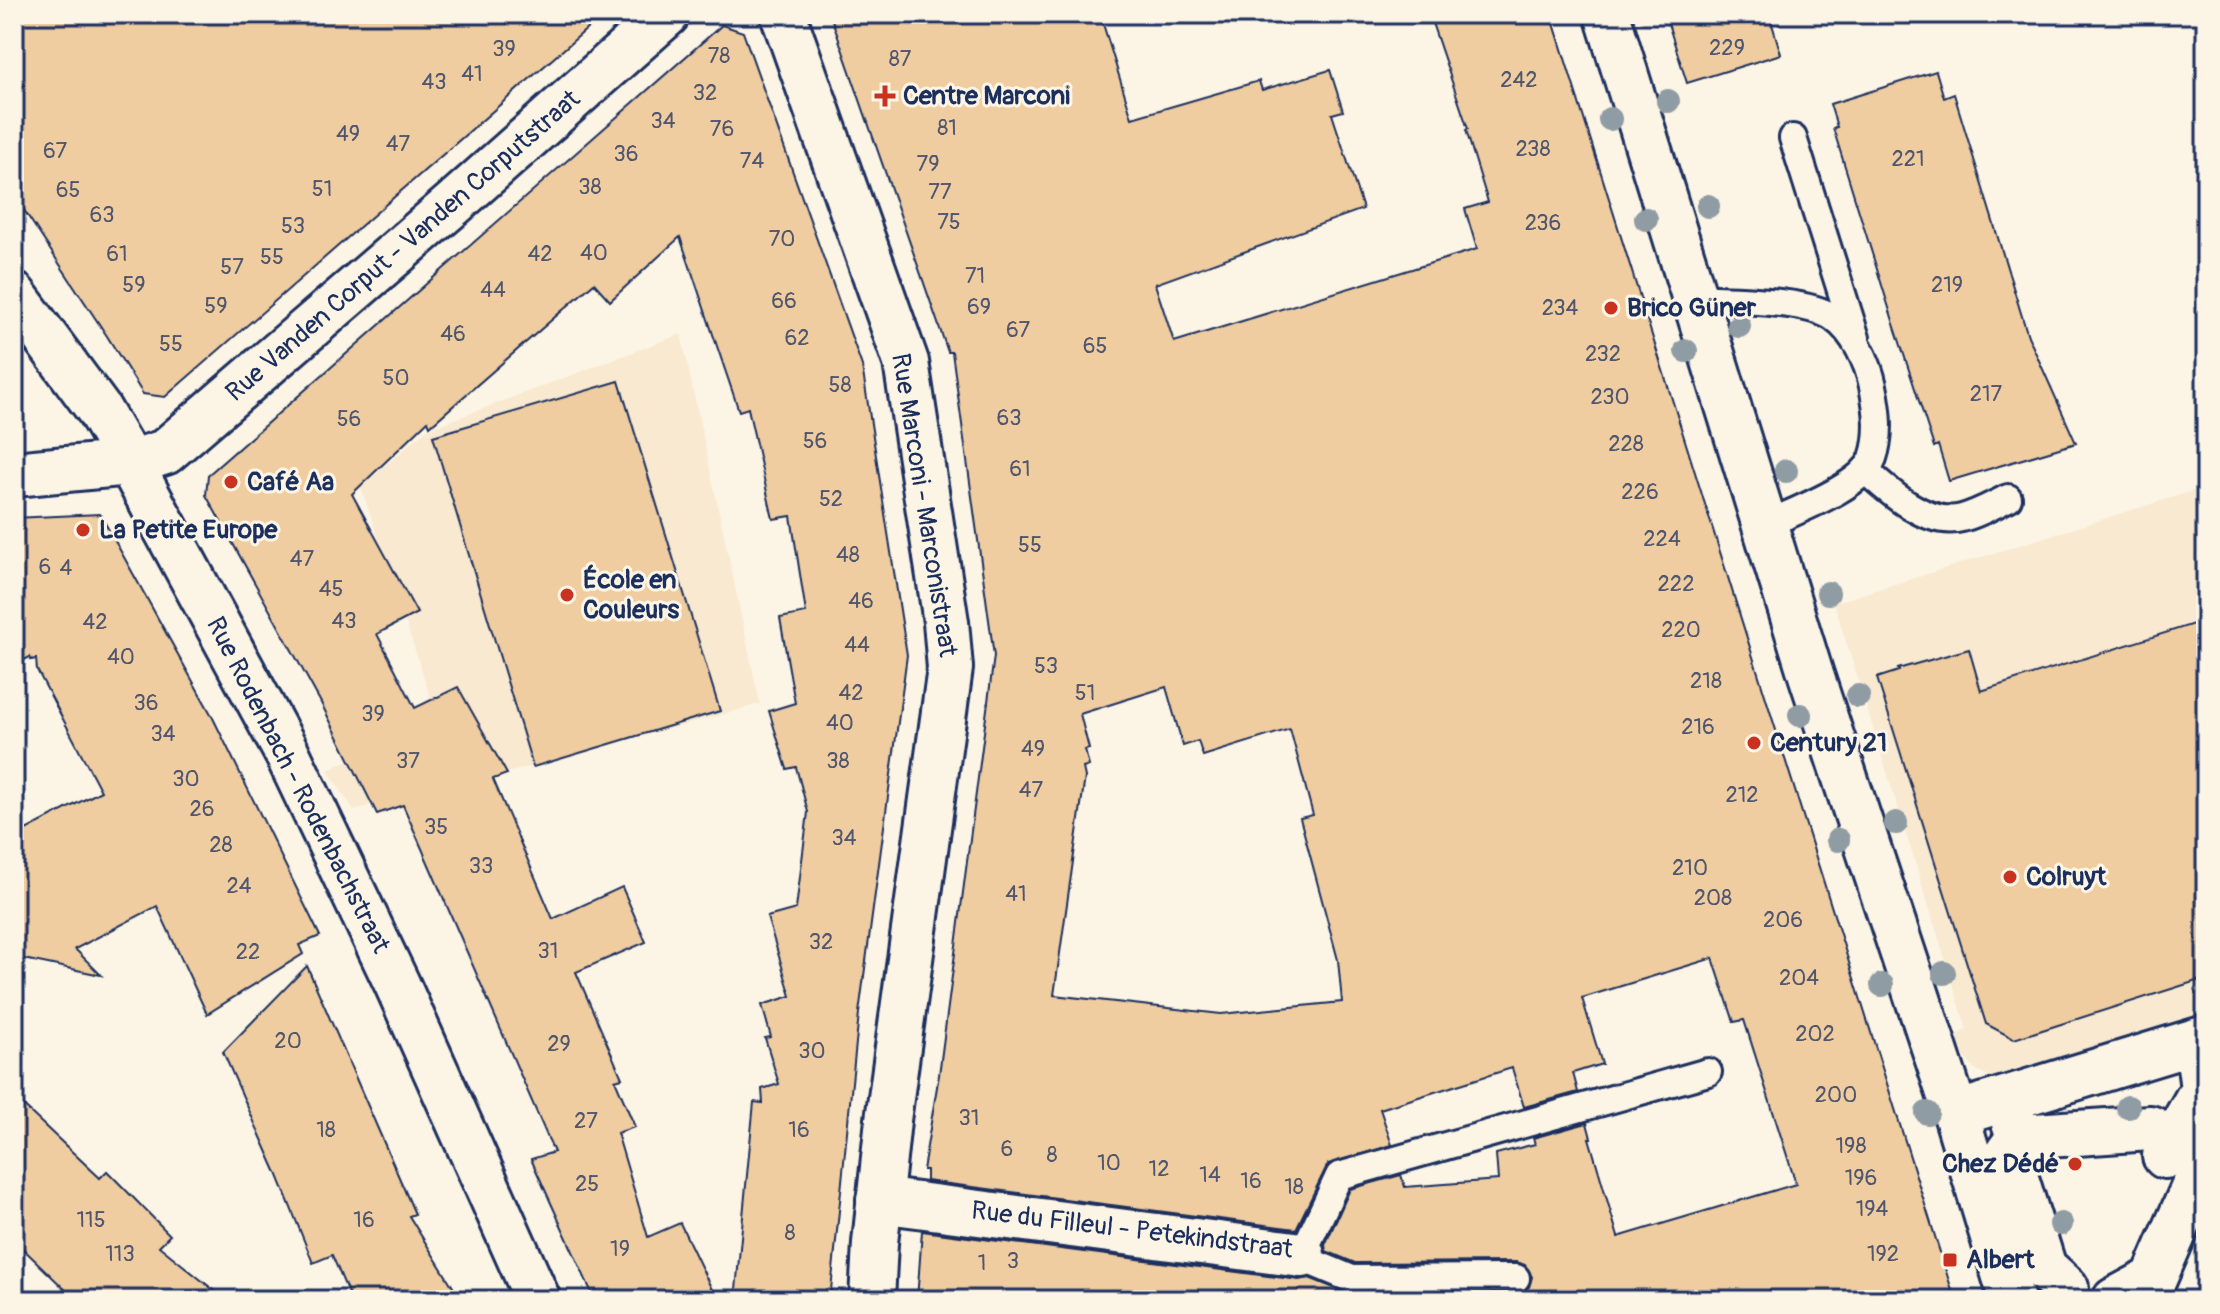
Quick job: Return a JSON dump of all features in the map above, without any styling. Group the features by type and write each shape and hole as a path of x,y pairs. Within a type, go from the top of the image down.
{"street":[{"name":"Rue Vanden Corput - Vanden Corputstraat","path":"14,474 130,463 165,452 452,205 667,14"},
{"name":"Rue Marconi - Marconistraat","path":"783,14 906,362 946,622 950,668 879,1200 872,1300"},
{"path":"1607,14 1811,675 1956,1114 2012,1300"},
{"name":"Rue Rodenbach - Rodenbachstraat","path":"14,295 99,410 287,753 397,984 538,1300"},
{"path":"1956,1114 2203,1052 2203,1089 2154,1279 2115,1300"},
{"path":"2073,1286 2044,1268 2008,1153 2017,1130 2150,1128 2188,1152"},
{"name":"Rue du Filleul - Petekindstraat","path":"879,1200 1302,1255"}],"lane":[{"path":"1765,525 1849,484 1865,470 1873,460 1879,419 1872,381 1793,138"},
{"path":"1694,298 1793,304 1833,317 1858,345"},
{"path":"1865,470 1885,489 1932,517 1960,519 2008,498"},
{"name":"Rue du Filleul - Petekindstraat","path":"1302,1255 1339,1176 1708,1072"},
{"path":"1302,1255 1352,1279 1516,1278"}],"shaded area":[{"name":"École en Couleurs","path":"681,334 760,704 495,776 439,779 354,811 328,770 437,717 361,487 426,430"},
{"path":"2206,487 2206,1011 2030,1066 2032,1076 2005,1082 1994,1079 1973,1068 1959,1048 1956,1036 1967,1029 1834,603"}],"building":[{"path":"14,14 604,14 165,397 143,394 14,195"},
{"path":"830,14 1100,14 1132,118 1259,81 1262,90 1330,70 1343,111 1332,114 1363,209 1155,284 1174,342 1477,249 1465,209 1488,202 1468,129 1429,14 1551,14 1955,1300 917,1300 922,1231 1299,1280 1309,1278 1352,1295 1517,1294 1529,1287 1532,1277 1525,1265 1517,1262 1355,1263 1326,1251 1325,1245 1350,1189 1401,1175 1405,1187 1498,1180 1496,1154 1535,1144 1533,1138 1587,1123 1618,1237 1796,1184 1744,1020 1734,1022 1713,958 1582,998 1602,1064 1573,1073 1578,1092 1524,1107 1512,1068 1380,1109 1392,1145 1328,1164 1296,1229 926,1181 926,1170 923,1170 939,1075 994,656 952,352 948,352","holes":["1166,687 1183,746 1198,741 1203,756 1290,729 1313,815 1300,818 1338,960 1342,1002 1221,1014 1054,995 1085,777 1083,768 1089,766 1085,750 1089,749 1080,714"]},
{"path":"1665,14 1769,14 1781,54 1687,83"},
{"path":"722,25 743,32 862,366 907,655 859,1013 830,1300 735,1300 754,1102 763,1103 762,1089 779,1084 765,1038 771,1037 762,1005 791,996 767,917 796,909 808,812 796,767 787,769 769,711 795,703 780,618 806,613 791,516 773,519 748,408 739,411 680,237 610,301 594,283 430,426 428,421 352,494 417,613 377,634 415,708 458,687 507,774 493,779 553,919 622,887 646,942 576,972 622,1078 615,1080 635,1127 617,1133 648,1237 680,1223 717,1300 595,1300 531,1159 554,1152 403,805 377,814 320,701 206,495 208,475"},
{"path":"1936,71 1944,98 1954,94 2028,336 2076,443 1949,481 1938,445 1934,447 1894,324 1833,128 1837,127 1830,104"},
{"path":"619,381 720,711 533,767 433,436"},
{"path":"100,514 211,714 320,936 299,945 303,954 207,1014 157,906 75,949 101,975 14,957 14,836 101,791 37,670 36,659 31,660 30,657 14,665 14,518"},
{"path":"2206,620 2206,978 2014,1039 1986,1024 1877,678 1969,649 1981,691"},
{"path":"307,966 415,1214 409,1216 461,1300 351,1300 332,1255 313,1263 223,1052"},
{"path":"14,1097 100,1178 107,1171 170,1235 159,1246 226,1300 76,1300 14,1240"}],"place":[{"name":"Centre Marconi","path":"885,96"},
{"name":"Brico Güner","path":"1611,308"},
{"name":"Café Aa","path":"231,482"},
{"name":"La Petite Europe","path":"83,530"},
{"name":"École en Couleurs","path":"567,595"},
{"name":"Century 21","path":"1754,743"},
{"name":"Colruyt","path":"2010,877"},
{"name":"Chez Dédé","path":"2075,1164"},
{"name":"Albert","path":"1950,1260"}]}
